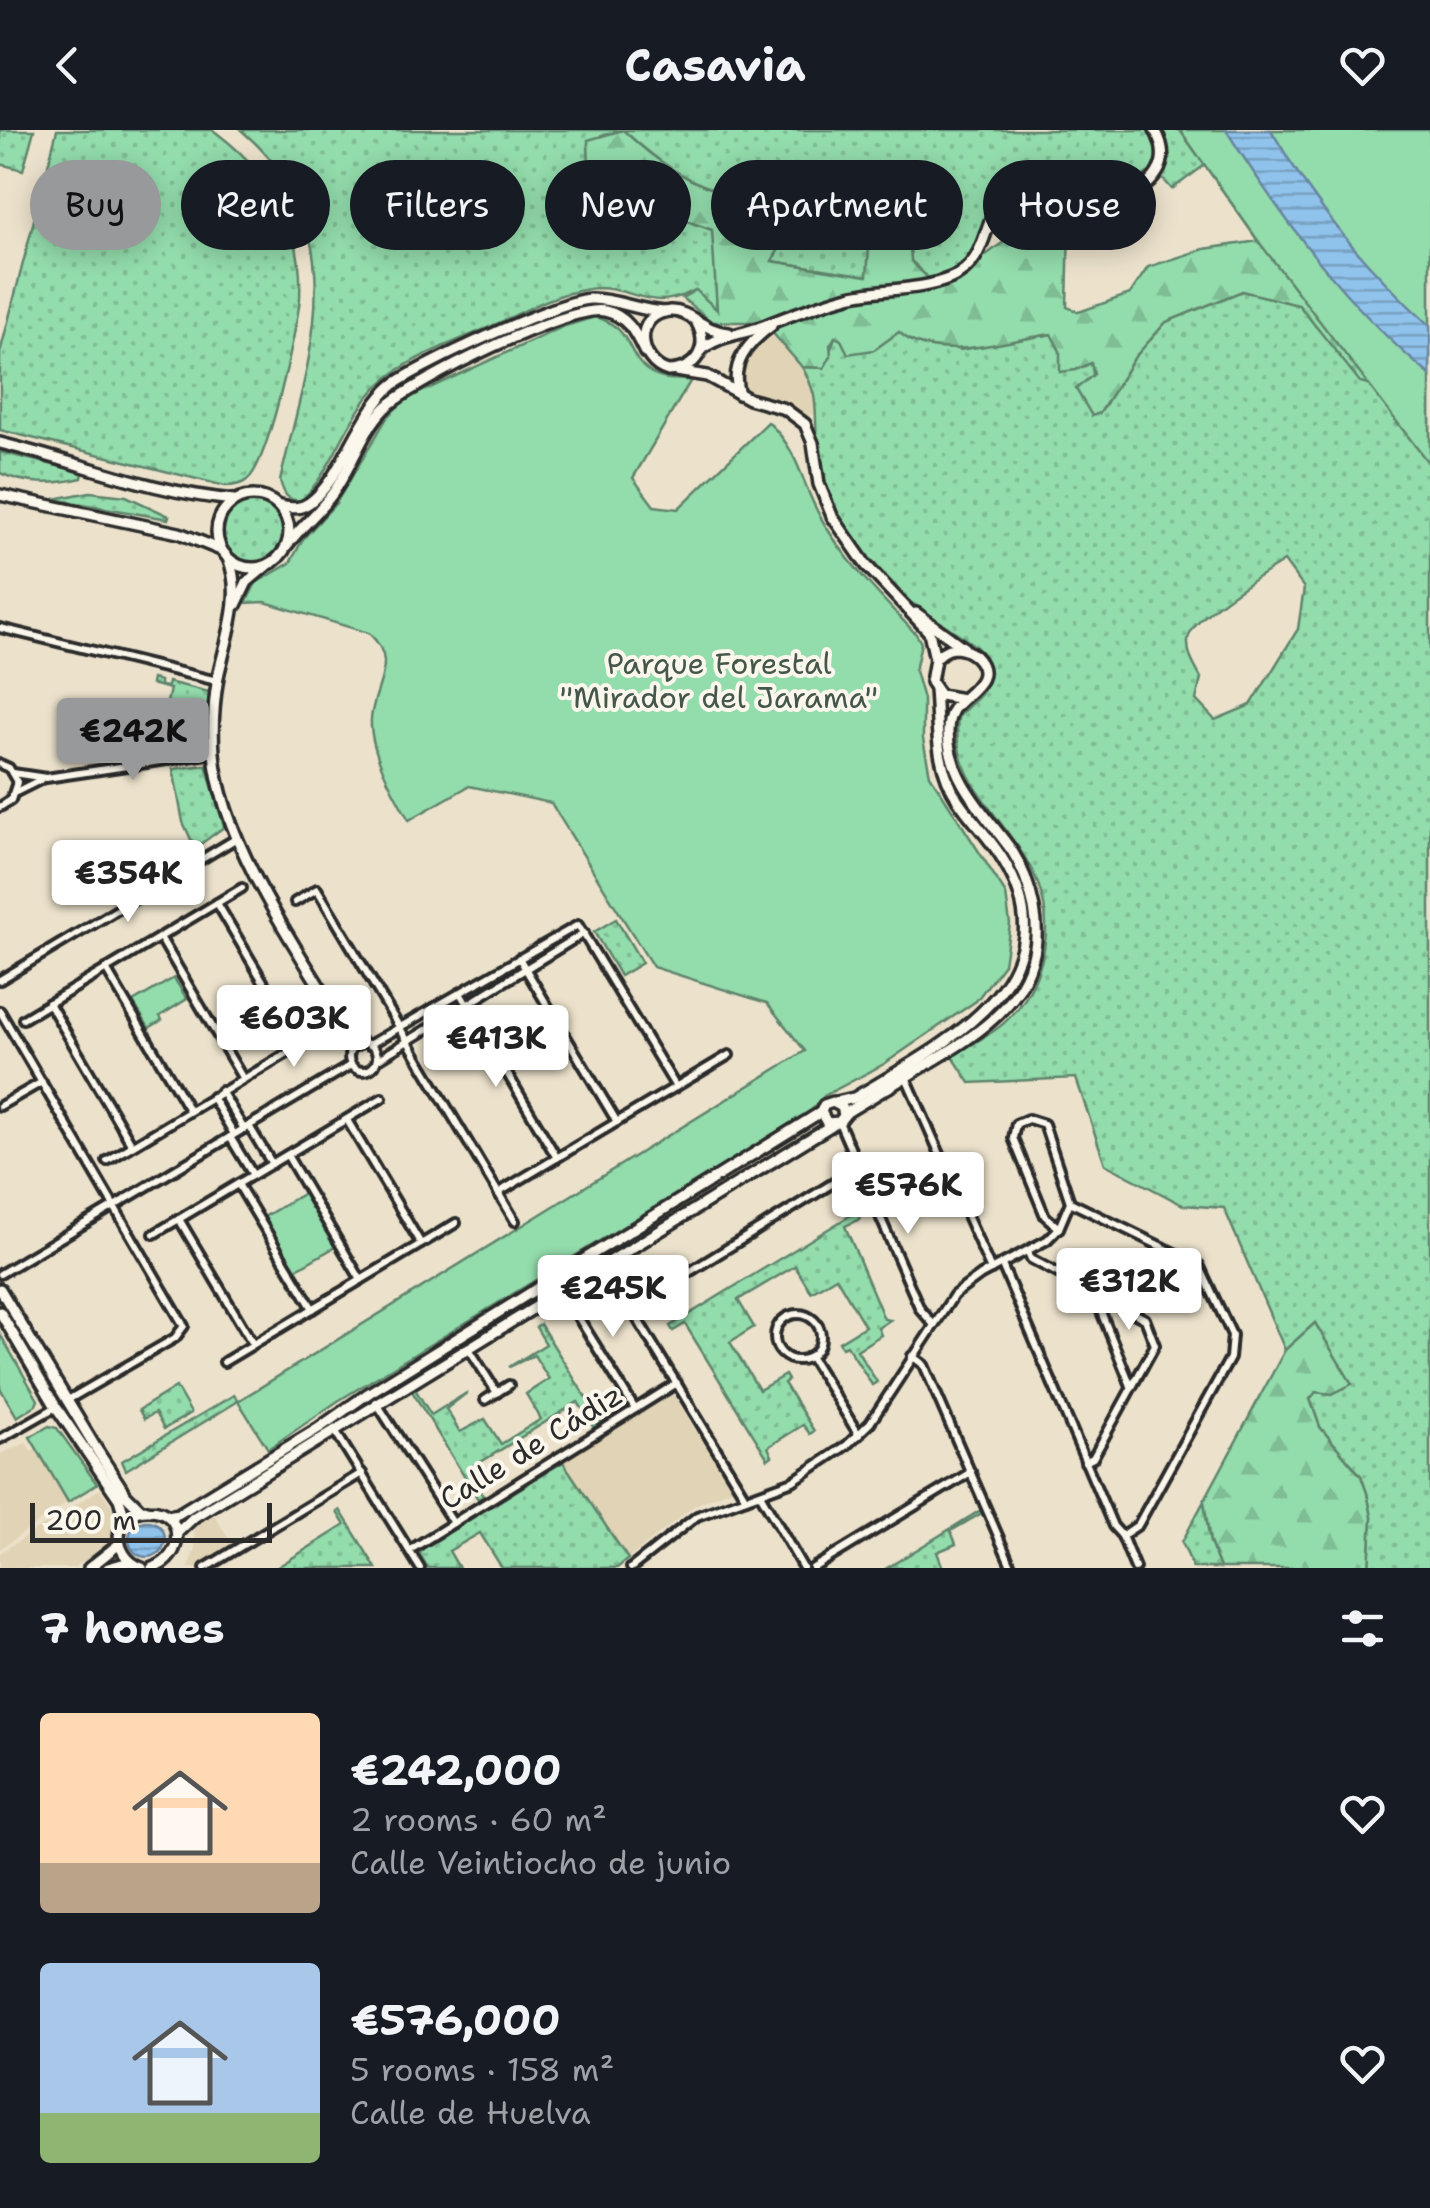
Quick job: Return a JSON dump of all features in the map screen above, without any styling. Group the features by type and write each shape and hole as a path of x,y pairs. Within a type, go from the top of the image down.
{"main road":[{"path":"676,371 690,366 713,342 783,318 854,295 937,283 956,276 978,256 1000,202 1012,193 1025,190 1090,197 1130,192 1144,186 1155,176 1161,162 1162,146 1155,130"},
{"path":"0,443 88,465 182,495 234,500 256,495 294,509 320,493 372,408 393,386 419,369 571,303 597,299 626,307 685,314 714,331 742,332"},
{"path":"168,1516 178,1514 319,1428 370,1392 822,1112 828,1103 854,1098 961,1032 996,1000 1018,964 1024,928 1019,894 1004,860 956,796 946,776 935,729 935,689 930,674 934,660 928,632 846,540 819,484 813,443 805,424 785,409 739,394 701,374 661,369 645,353 630,325 603,310 560,318 402,393 381,412 334,492 283,554 247,582 232,612"},
{"path":"645,353 644,331 652,319 665,312"},
{"path":"739,394 736,375 742,355 754,339 783,318"},
{"path":"697,323 701,352 722,383"},
{"path":"0,495 179,534 245,568 266,566"},
{"path":"234,500 220,517 217,540 235,586 217,681 214,753 220,788 236,838 356,1045"},
{"path":"280,506 289,524 288,544"},
{"path":"899,601 979,661 982,679 973,694 962,699 947,698 935,689"},
{"path":"934,660 948,649 966,650"},
{"path":"152,1568 170,1564 177,1533 194,1516 966,1042 995,1020 1023,982 1036,938 1035,913 1022,870 966,790 950,750 950,716 962,699"},
{"path":"836,1102 842,1107 838,1121"},
{"path":"822,1112 824,1121 838,1121"},
{"path":"0,1289 61,1404 119,1499 125,1519"},
{"path":"0,1312 126,1495 142,1510"},
{"path":"142,1568 129,1562 118,1545 125,1519 142,1510 158,1511 168,1516 177,1533"},
{"path":"89,1568 118,1545"},
{"path":"108,1568 129,1562"}],"street":[{"path":"0,628 217,681"},
{"path":"0,807 16,792 46,778 214,753"},
{"path":"0,764 14,773 46,778"},
{"path":"14,773 16,792"},
{"path":"0,980 236,838"},
{"path":"23,1018 242,888"},
{"path":"295,902 318,888 515,1221"},
{"path":"107,1160 296,1048 297,1038 217,903"},
{"path":"584,933 408,1040 377,1060 368,1071 358,1071 351,1065 349,1056 356,1045 369,1044 400,1028 576,925 584,933 676,1087"},
{"path":"160,937 243,1079"},
{"path":"520,958 616,1122"},
{"path":"106,970 189,1110"},
{"path":"460,994 558,1158"},
{"path":"49,1003 132,1145"},
{"path":"0,1011 184,1326 175,1338 0,1439"},
{"path":"369,1044 376,1051 377,1060"},
{"path":"498,1193 730,1055"},
{"path":"0,1274 351,1065"},
{"path":"906,1077 991,1270"},
{"path":"0,1106 42,1082"},
{"path":"222,1092 272,1164"},
{"path":"212,1097 253,1175"},
{"path":"154,1234 382,1098"},
{"path":"346,1120 421,1244"},
{"path":"631,1568 681,1526 712,1509 810,1472 859,1435 954,1296 991,1270 1047,1240 1058,1228 1070,1202 1044,1124 1028,1120 1016,1124 1012,1132 1019,1153 1045,1216 1058,1228"},
{"path":"838,1121 920,1310 934,1325"},
{"path":"288,1155 361,1280"},
{"path":"631,1308 858,1167"},
{"path":"238,1184 312,1309"},
{"path":"1070,1202 1200,1265 1234,1342 1230,1358 1138,1524 1122,1536"},
{"path":"179,1219 253,1344"},
{"path":"224,1362 456,1223"},
{"path":"1028,1252 1032,1259 1144,1319 1150,1326 1155,1345 1093,1458 1085,1462"},
{"path":"603,1263 746,1498"},
{"path":"1002,1265 1112,1526 1122,1536 1136,1568"},
{"path":"561,1290 635,1409"},
{"path":"1093,1292 1132,1388"},
{"path":"805,1315 820,1330 820,1345 810,1356 796,1360 778,1347 776,1332 790,1316 805,1315"},
{"path":"468,1346 497,1393"},
{"path":"810,1356 859,1435"},
{"path":"912,1356 924,1365 1012,1568"},
{"name":"Calle de Cádiz","path":"410,1550 677,1383"},
{"path":"486,1400 509,1386"},
{"path":"376,1402 453,1523"},
{"path":"335,1430 420,1568"},
{"path":"813,1568 970,1472"},
{"path":"205,1568 362,1473"},
{"path":"760,1494 804,1568"}],"shaded area":[{"path":"771,331 812,385 818,410 807,418 794,406 743,391 740,370 745,358 755,343"},
{"path":"673,1394 732,1489 695,1505 628,1559 563,1462"},
{"path":"26,1443 31,1451 36,1449 68,1502 0,1549 0,1454"},
{"path":"100,1489 117,1514 112,1539 95,1553 74,1568 0,1568 0,1553"},
{"path":"213,1513 233,1545 195,1568 188,1568 195,1548 194,1524"}],"green space":[{"path":"0,130 34,130 23,170 0,164"},
{"path":"57,130 213,130 247,160 181,160 181,250 297,250 300,298 287,365 264,449 245,482 225,486 0,430 0,353 30,236 30,250 161,250 161,160 49,160"},
{"path":"241,130 623,130 636,160 545,160 545,250 691,250 691,222 711,228 717,311 695,290 680,297 656,300 596,288 542,302 428,353 380,384 350,424 311,490 301,501 289,498 280,481 312,340 316,295 313,250 330,250 330,160 269,160"},
{"path":"623,130 1180,130 1205,165 1172,189 1156,176 1156,160 983,160 983,224 974,250 950,271 927,278 911,261 910,250 963,250 963,160 711,160 711,190 691,181 691,160 658,160"},
{"path":"623,130 659,160 589,160 588,140"},
{"path":"1180,130 1226,130 1318,261 1371,321 1430,375 1430,460 1414,435 1396,423 1382,388 1360,382 1299,305 1242,291 1166,322 1134,358 1100,413 1092,416 1076,389 1094,374 1091,363 1060,372 1060,351 1051,334 951,349 914,342 899,332 874,350 848,354 835,337 824,368 802,367 771,331 757,322 712,322 682,298 696,290 717,310 713,250 778,250 772,261 867,276 869,250 910,250 911,261 928,278 957,269 972,253 983,257 993,250 1068,250 1067,307 1079,312 1130,294 1148,267 1204,249 1258,241"},
{"path":"1180,130 1430,130 1430,465 1259,242"},
{"path":"691,179 711,188 711,230 691,222"},
{"path":"777,250 888,250 870,266 868,276 771,261"},
{"path":"1242,291 1299,305 1360,381 1382,388 1430,460 1430,1568 1369,1568 1372,1517 1367,1493 1361,1476 1320,1427 1310,1399 1315,1392 1332,1394 1351,1384 1315,1323 1285,1350 1224,1208 1183,1205 1105,1164 1076,1078 970,1083 951,1054 1004,1023 1031,988 1046,930 1041,894 1028,863 971,780 959,751 958,718 985,688 989,672 985,657 970,642 902,596 873,564 838,512 819,456 814,395 802,367 824,368 835,337 899,332 960,350 1052,334 1060,351 1091,362 1100,413 1134,358 1166,322","holes":["1284,561 1304,588 1298,629 1251,705 1215,720 1196,700 1201,678 1189,651 1191,631 1228,597"]},
{"name":"Parque Forestal \"Mirador del Jarama\"","path":"595,317 617,328 636,359 655,376 691,380 633,478 654,506 678,509 768,422 787,445 814,505 841,549 916,634 921,643 915,671 923,699 923,739 930,775 1006,894 1010,924 1004,964 976,1001 884,1064 824,1096 810,1112 338,1401 268,1449 238,1401 805,1051 767,1003 653,967 551,803 469,786 409,820 384,771 371,731 384,664 378,644 369,633 265,602 246,603 256,583 290,563 303,539 336,503 388,416 406,399 562,327"},
{"path":"0,452 83,472 82,478 40,483 10,477 0,473"},
{"path":"90,492 126,496 169,516 168,519 54,499"},
{"path":"254,501 276,510 285,532 276,554 254,563 232,554 223,532 232,510"},
{"path":"152,679 160,681 160,686 167,687 168,682 209,692 205,744 125,756 130,733 159,739 170,689 151,684"},
{"path":"206,765 224,827 195,848 183,822 173,769"},
{"path":"616,919 642,963 620,976 594,932"},
{"path":"174,978 187,999 149,1028 133,1002"},
{"path":"304,1193 335,1247 295,1270 264,1217"},
{"path":"856,1212 860,1219 845,1226 884,1319 890,1320 878,1328 881,1335 857,1350 877,1382 872,1385 847,1345 842,1347 839,1342 865,1326 836,1277 811,1292 795,1266 738,1300 754,1327 730,1342 759,1390 785,1375 788,1380 784,1383 814,1431 810,1434 803,1425 768,1447 772,1456 768,1459 685,1324 673,1331 670,1326"},
{"path":"1315,1323 1352,1384 1332,1394 1316,1392 1310,1399 1320,1427 1361,1476 1367,1493 1372,1517 1369,1568 1220,1568 1210,1542 1204,1501 1285,1350"},
{"path":"540,1324 602,1423 594,1428 578,1402 468,1470 483,1496 478,1499 412,1391 415,1389 431,1415 468,1392 446,1409 460,1432 485,1419 501,1444 541,1419 526,1394 549,1379 534,1355 509,1367 546,1344 536,1327"},
{"path":"0,1334 38,1400 17,1417 0,1388"},
{"path":"176,1387 191,1413 164,1429 155,1413 144,1419 139,1410"},
{"path":"234,1395 238,1401 126,1470 122,1461"},
{"path":"49,1426 57,1428 97,1484 68,1502 30,1437"},
{"path":"563,1462 628,1559 617,1568 502,1568 480,1533 449,1551 459,1568 428,1568 420,1554 422,1549"},
{"path":"1204,1501 1210,1542 1220,1568 1193,1568 1182,1542"},
{"path":"340,1510 376,1568 276,1568 345,1525 337,1512"},
{"path":"981,1510 982,1513 951,1531 956,1544 937,1552 943,1568 887,1568"}],"water":[{"path":"1226,130 1271,130 1343,234 1430,326 1430,375 1371,321 1318,261"},
{"path":"147,1521 160,1526 165,1539 160,1552 147,1557 134,1552 129,1539 134,1526"}]}
